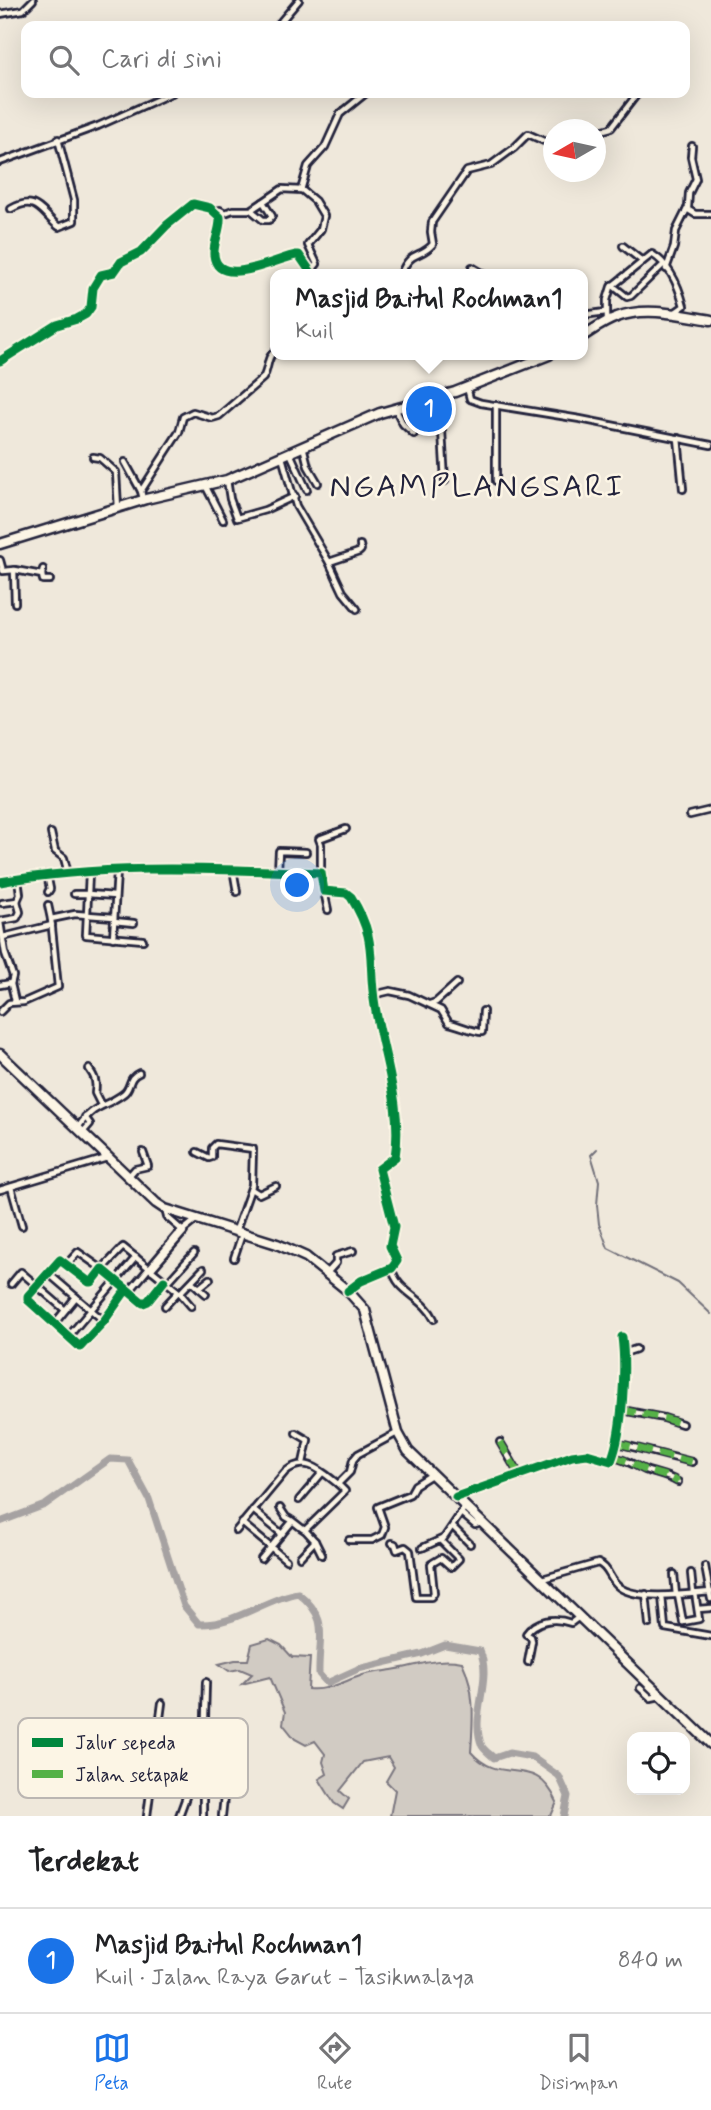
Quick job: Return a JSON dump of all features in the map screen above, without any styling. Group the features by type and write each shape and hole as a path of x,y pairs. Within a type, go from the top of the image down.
{"main road":[{"path":"588,333 607,322 632,313 671,314 711,320"},
{"path":"0,544 118,508 145,497 206,487 227,480 306,444 396,409 467,387 537,360"},
{"path":"0,1054 147,1197 165,1209 296,1253 327,1273 348,1291 365,1310 398,1433 408,1451 456,1497 463,1510 482,1523 542,1579 711,1744"}],"street":[{"path":"0,14 23,10 33,0"},
{"path":"281,21 299,0"},
{"path":"0,162 106,123 161,98"},
{"path":"302,190 308,166 326,147 340,114 360,98"},
{"path":"606,129 611,128 625,113 635,98"},
{"path":"403,269 407,261 433,244 432,222 467,171 491,166 528,134 543,141"},
{"path":"11,209 27,203 38,207 59,227 74,221 74,200 58,139"},
{"path":"612,285 631,296 665,267 696,178 691,158 692,146"},
{"path":"215,211 225,213 251,210 282,189 302,190 315,201 324,216 321,229 308,245 317,261 314,269"},
{"path":"251,210 263,220 269,220 272,216 262,202"},
{"path":"0,361 57,325 86,314 91,307 93,288 101,275 114,272 121,262 141,252 167,225 192,205 198,204 215,211 220,222 214,253 217,265 223,269 248,270 296,255 309,269"},
{"path":"687,209 695,214 711,214"},
{"path":"623,246 642,261"},
{"path":"607,322 606,312 612,285 653,254 676,284 684,305 682,309 671,314"},
{"path":"588,314 606,312"},
{"path":"145,497 183,417 193,412 212,418 219,416 263,378 270,356"},
{"path":"467,387 472,400 711,444"},
{"path":"433,398 442,431 445,481"},
{"path":"496,405 496,481"},
{"path":"396,409 403,424 414,434"},
{"path":"678,438 683,489"},
{"path":"306,444 309,466 318,483"},
{"path":"286,454 307,490"},
{"path":"286,454 298,509 346,597 357,609"},
{"path":"93,457 100,458 116,472 118,508"},
{"path":"125,462 145,497"},
{"path":"227,480 237,518 265,510 295,496"},
{"path":"206,487 223,520"},
{"path":"329,562 359,552 360,545"},
{"path":"0,561 2,571 42,572 43,580 50,580"},
{"path":"14,570 15,603"},
{"path":"690,815 711,810"},
{"path":"328,910 321,873 319,839 346,829"},
{"path":"51,833 56,853 64,858 68,873"},
{"path":"278,871 279,851 306,852"},
{"path":"0,882 47,874 131,869 233,869 321,873"},
{"path":"233,869 237,891"},
{"path":"113,938 117,871"},
{"path":"89,873 87,936 143,940"},
{"path":"47,874 50,889 48,892"},
{"path":"15,1001 11,983 13,976 3,953 0,922 18,918 18,879"},
{"path":"324,891 348,894 361,915 372,948 373,995 395,1101 397,1131 394,1159 379,1169 394,1227 390,1246 397,1261 392,1268 361,1281 348,1291"},
{"path":"74,894 115,896"},
{"path":"2,903 17,901"},
{"path":"0,1012 5,1005 15,1001 24,1002 41,992 58,988 48,905"},
{"path":"3,937 75,914 134,922"},
{"path":"0,985 11,983"},
{"path":"430,1004 436,1002 457,983"},
{"path":"373,995 393,991 409,995 442,1011 449,1023 463,1025 476,1033 482,1032 483,1011"},
{"path":"89,1069 97,1085 95,1093 101,1105"},
{"path":"80,1131 85,1117 127,1091 131,1078 139,1073"},
{"path":"197,1152 211,1158 213,1146 216,1144 252,1148 251,1188 234,1258"},
{"path":"127,1177 135,1169 148,1166 143,1152"},
{"path":"0,1190 108,1158"},
{"path":"251,1188 259,1194 276,1186"},
{"path":"11,1187 22,1226"},
{"path":"165,1209 167,1217 184,1230"},
{"path":"191,1306 151,1268 122,1247 91,1283 59,1260 28,1300 78,1346 82,1346 139,1283 151,1268 184,1230 197,1219"},
{"path":"327,1273 336,1263 338,1254 354,1251"},
{"path":"67,1264 78,1252 145,1303 194,1253"},
{"path":"68,1337 136,1257"},
{"path":"392,1268 395,1279 422,1302 434,1319"},
{"path":"165,1306 204,1269"},
{"path":"11,1284 21,1272 65,1310"},
{"path":"48,1273 104,1321"},
{"path":"199,1288 210,1279"},
{"path":"192,1282 206,1294"},
{"path":"54,1324 76,1297"},
{"path":"456,1497 520,1476 554,1461 580,1455 590,1454 610,1462 617,1443 622,1410 622,1337"},
{"path":"624,1353 636,1349"},
{"path":"622,1410 682,1424"},
{"path":"296,1433 307,1440 303,1463"},
{"path":"338,1484 350,1472 353,1460 358,1454 398,1433"},
{"path":"500,1442 520,1476"},
{"path":"617,1443 692,1462"},
{"path":"613,1457 678,1482"},
{"path":"236,1531 287,1469 303,1463 310,1464 345,1491 305,1530"},
{"path":"299,1500 322,1473"},
{"path":"349,1540 372,1540 382,1535 385,1527 378,1507 410,1494 415,1485 431,1474"},
{"path":"280,1508 286,1517 294,1519 300,1528 305,1530 323,1555"},
{"path":"253,1510 282,1534"},
{"path":"422,1548 441,1541 463,1510"},
{"path":"261,1559 291,1522"},
{"path":"242,1523 286,1560"},
{"path":"453,1527 470,1544"},
{"path":"300,1557 315,1541"},
{"path":"392,1543 397,1550 405,1547 410,1551 415,1596 431,1597 431,1564 441,1558 451,1567 459,1559 441,1541"},
{"path":"542,1579 598,1563 603,1564 619,1587 646,1594 662,1596 710,1592"},
{"path":"705,1566 711,1599"},
{"path":"679,1632 680,1623 699,1620 691,1573"},
{"path":"674,1574 683,1622"},
{"path":"646,1594 649,1624"},
{"path":"662,1596 665,1628 711,1636"},
{"path":"698,1609 711,1608"},
{"path":"528,1661 532,1641 526,1634 528,1630 541,1622 560,1619 571,1623 580,1616"},
{"path":"205,1718 206,1682"},
{"path":"640,1688 651,1698 661,1695"},
{"path":"161,1718 162,1703"},
{"path":"147,1816 150,1798"},
{"path":"180,1816 186,1798"},
{"path":"203,1798 203,1816"},
{"path":"222,1798 222,1816"}],"shaded area":[{"path":"269,1639 281,1645 292,1657 310,1658 308,1689 328,1687 368,1674 427,1663 462,1662 472,1695 471,1752 494,1768 528,1773 538,1778 548,1787 557,1802 551,1816 390,1816 395,1790 386,1781 394,1767 388,1757 363,1762 340,1791 349,1799 343,1809 334,1803 319,1779 327,1774 323,1762 325,1754 315,1741 306,1745 295,1739 283,1724 285,1712 270,1677 242,1684 252,1674 240,1669 229,1671 219,1664 248,1660 252,1644"}],"waterway":[{"path":"597,1149 591,1155 599,1181 599,1224 608,1248 678,1283 711,1314"},
{"path":"0,1522 45,1505 110,1459 128,1460 149,1499 184,1606 199,1624 238,1616 298,1593 308,1602 319,1620 319,1674 327,1683 358,1669 422,1654 445,1645 480,1651 484,1674 478,1723 482,1746 494,1758 509,1753 532,1757 559,1776 568,1796 564,1816"}],"marked path":[{"path":"622,1410 682,1424"},
{"path":"500,1442 520,1476"},
{"path":"617,1443 692,1462"},
{"path":"613,1457 678,1482"}],"cycle path":[{"path":"0,361 57,325 86,314 91,307 93,288 101,275 114,272 121,262 141,252 167,225 193,204 210,208 220,217 214,255 218,265 226,270 250,269 296,255 299,255 309,269"},
{"path":"0,882 110,870 221,869 321,873 324,891 346,893 351,897 369,939 375,1006 394,1100 397,1138 395,1157 379,1169 394,1227 390,1246 397,1261 392,1268 361,1281 348,1291"},
{"path":"126,1290 104,1321 80,1347 28,1300 28,1296 60,1260 89,1282 92,1282 102,1269 143,1303 148,1301 164,1281"},
{"path":"456,1497 572,1456 587,1454 611,1461 622,1400 622,1337"}],"place":[{"name":"Masjid Baitul Rochman1","path":"429,409"}],"district":[{"name":"NGAMPLANGSARI","path":"477,485"}]}
